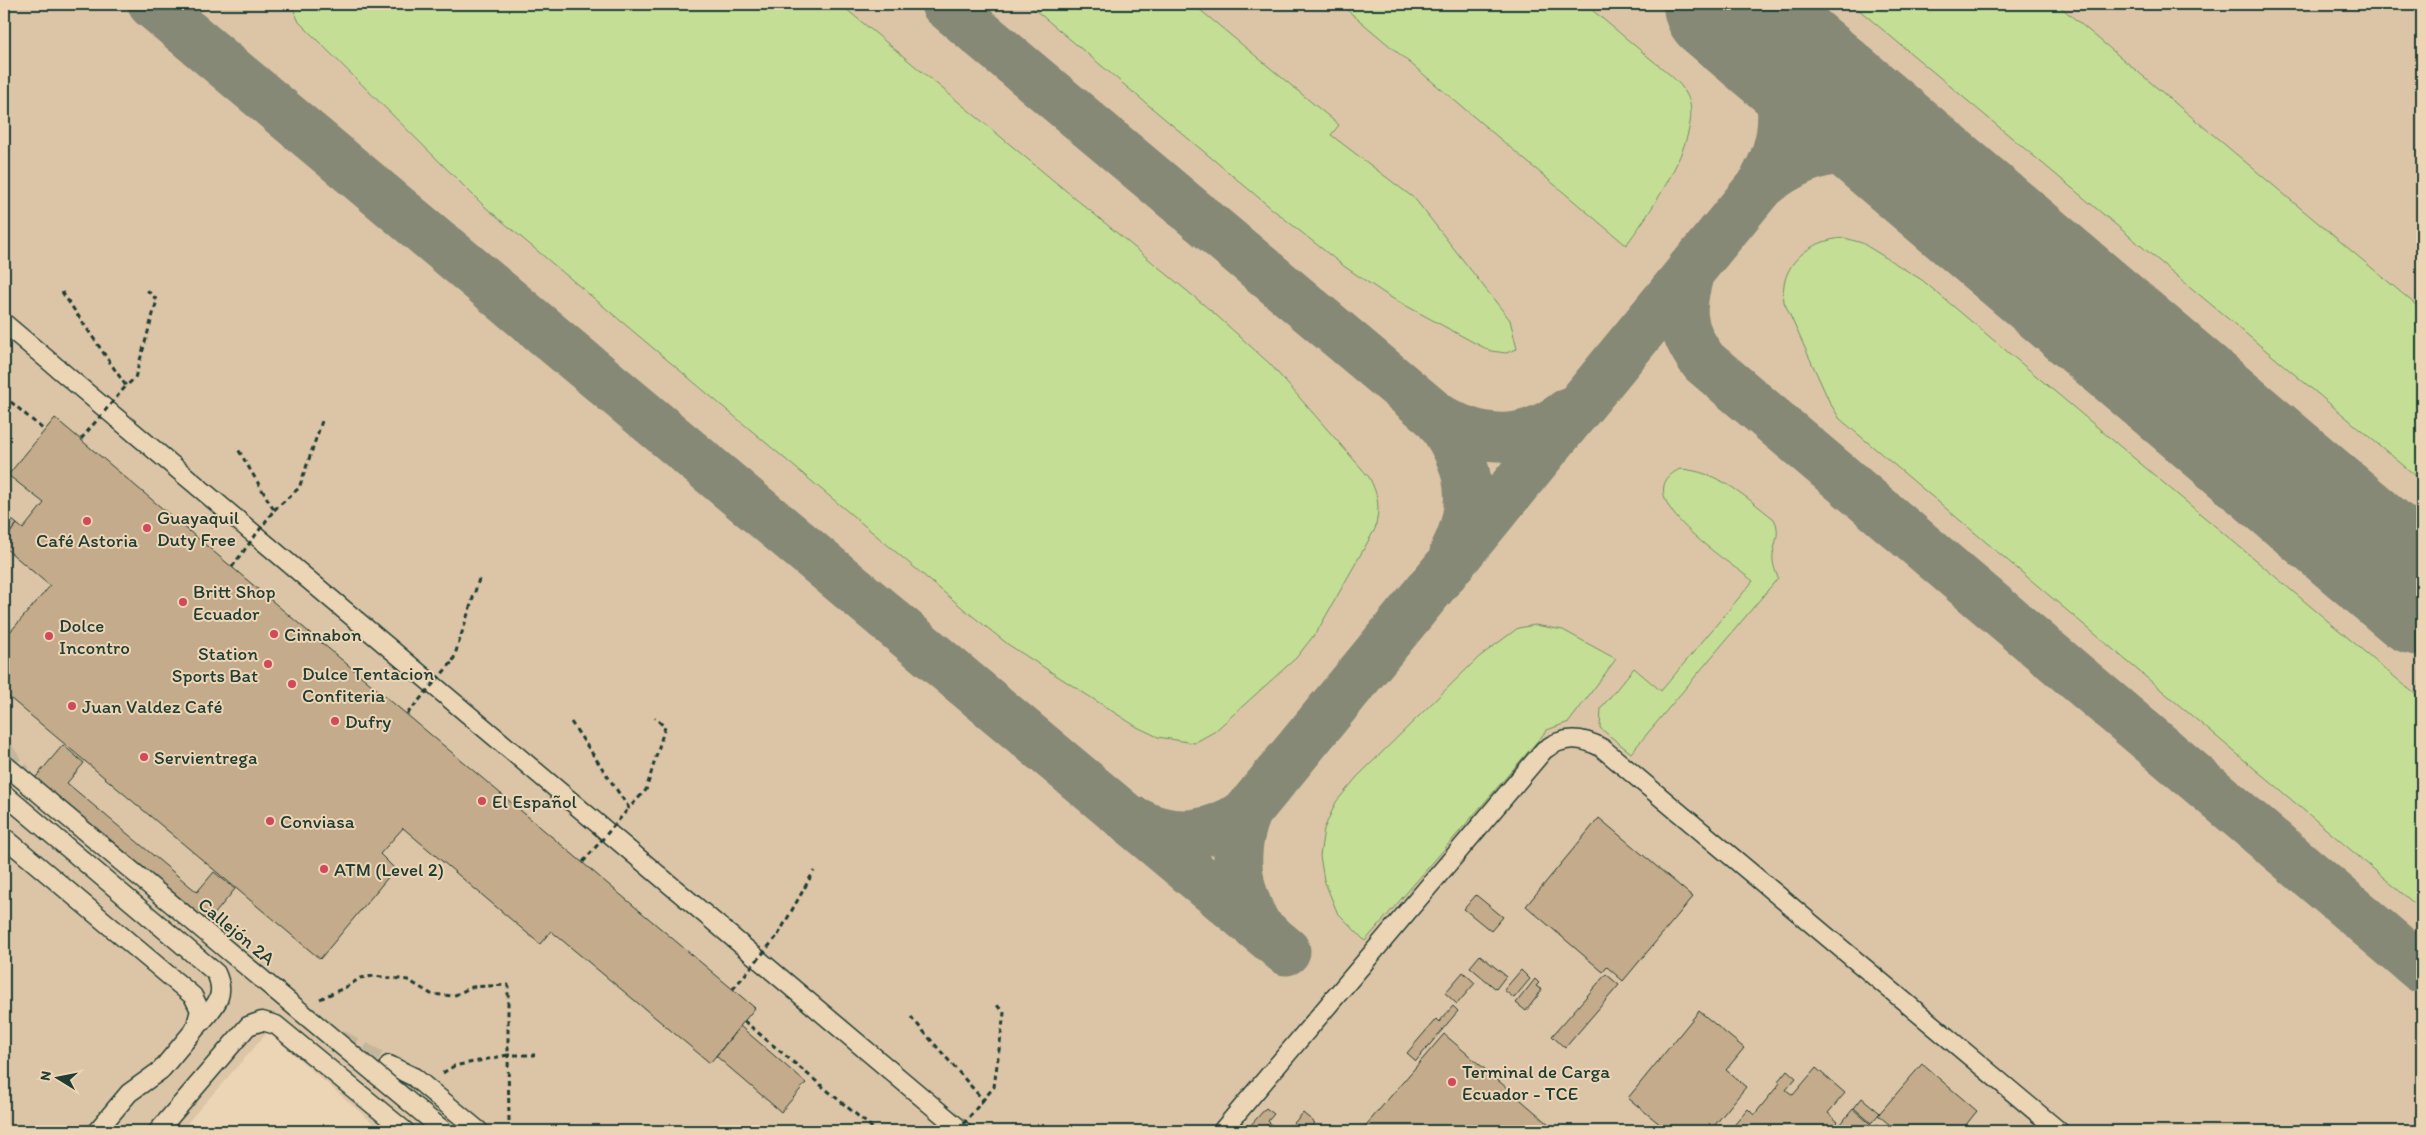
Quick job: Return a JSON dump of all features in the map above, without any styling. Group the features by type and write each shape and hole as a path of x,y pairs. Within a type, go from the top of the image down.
{"street":[{"path":"5,323 962,1131"},
{"path":"1222,1131 1544,750 1555,742 1579,738 1602,748 2059,1131"},
{"name":"Callejón 2A","path":"4,764 444,1131"},
{"path":"4,794 216,973 221,988 220,996 216,1003 161,1070 128,1092 98,1131"},
{"path":"4,837 194,996 200,1010 195,1029"},
{"path":"158,1131 248,1026 262,1021 276,1025 405,1131"},
{"path":"389,1065 414,1077 479,1131"},
{"path":"112,1131 111,1120 115,1110"}],"path":[{"path":"81,440 126,386 135,378 157,300 145,288"},
{"path":"62,292 126,386"},
{"path":"4,396 45,431"},
{"path":"232,567 274,510 299,488 322,422"},
{"path":"238,449 274,510"},
{"path":"407,714 453,661 479,580"},
{"path":"583,862 628,808 646,790 665,727 655,718"},
{"path":"571,722 628,808"},
{"path":"733,989 778,935 814,871"},
{"path":"320,999 348,986 360,978 374,976 408,980 431,994 453,996 472,987 508,985 509,1121"},
{"path":"958,1131 994,1087 1004,1013 996,1004"},
{"path":"911,1018 983,1100"},
{"path":"744,1021 876,1131"},
{"path":"441,1074 454,1066 508,1055 535,1055"}],"shaded area":[{"path":"4,4 2422,4 2422,1131 382,1131 268,1032 180,1131 4,1131"}],"green space":[{"path":"291,4 840,4 1215,314 1270,364 1369,477 1378,502 1375,529 1318,630 1296,658 1214,732 1194,743 1158,737 1137,727 1009,645 965,610 484,206 299,22"},
{"path":"1028,4 1193,4 1339,125 1331,135 1415,199 1510,320 1517,349 1506,353 1491,351 1390,297 1345,267 1271,208"},
{"path":"1340,4 1585,4 1667,72 1676,80 1687,95 1691,111 1689,130 1672,173 1648,214 1626,245"},
{"path":"1852,4 2057,4 2422,310 2422,481"},
{"path":"1845,238 1862,243 1922,280 2422,700 2422,910 1840,419 1830,403 1784,302 1783,289 1791,266 1799,256 1820,243"},
{"path":"1680,469 1694,471 1719,480 1742,494 1774,519 1777,536 1773,560 1778,578 1631,753 1600,728 1601,708 1634,668 1661,691 1753,581 1706,546 1673,512 1664,496 1666,481"},
{"path":"1535,625 1563,630 1616,659 1569,722 1547,730 1365,941 1337,912 1324,880 1320,856 1324,829 1336,802 1357,777 1479,657 1518,628"}],"building":[{"path":"55,418 755,1008 710,1063 551,931 540,944 403,828 380,854 395,869 320,959 4,693 4,639 50,586 4,547 4,540 17,524 23,529 44,503 8,475"},
{"path":"4,513 17,524 4,540"},
{"path":"63,745 84,763 67,783 197,892 214,872 235,889 208,922 35,778"},
{"path":"1599,818 1693,897 1623,981 1607,967 1603,972 1526,906"},
{"path":"1476,895 1503,917 1491,931 1464,909"},
{"path":"1480,955 1506,976 1496,989 1470,967"},
{"path":"1521,970 1530,979 1514,998 1504,990"},
{"path":"1463,972 1475,983 1457,1004 1445,993"},
{"path":"1606,974 1619,985 1565,1048 1552,1036"},
{"path":"1535,979 1539,983 1536,986 1542,990 1526,1011 1516,1003"},
{"path":"1453,1006 1458,1011 1416,1061 1407,1053 1436,1019 1439,1022"},
{"path":"1699,1011 1744,1048 1726,1070 1746,1087 1710,1131 1668,1131 1628,1098"},
{"path":"740,1026 806,1083 781,1112 716,1056"},
{"name":"Terminal de Carga Ecuador - TCE","path":"1444,1034 1557,1131 1361,1131"},
{"path":"1922,1064 1977,1111 1961,1131 1897,1131 1878,1115"},
{"path":"1816,1068 1845,1093 1828,1113 1838,1122 1830,1131 1729,1131 1748,1109 1754,1115 1780,1083 1778,1081 1787,1070 1796,1078 1786,1090 1793,1095"},
{"path":"1862,1098 1880,1113 1871,1123 1854,1108"},
{"path":"1266,1108 1274,1114 1268,1121 1278,1131 1254,1131 1249,1127"},
{"path":"1853,1109 1875,1128 1877,1125 1883,1131 1835,1131"},
{"path":"1303,1113 1315,1123 1308,1131 1287,1131"}],"taxiway":[{"path":"152,4 1286,951"},
{"path":"945,4 1436,416 1456,448 1467,481 1467,516 1454,552"},
{"path":"1752,28 1772,67 1781,105 1782,125 1778,144 1772,164 1761,185"},
{"path":"1257,926 1244,898 1238,869 1239,840 1248,811 1761,185 1774,175 1801,160 1831,151 1862,150 1878,153 1918,168"},
{"path":"1691,269 1684,295 1684,318 1690,339 1704,362 2422,969"},
{"path":"1436,416 1453,426 1470,432 1504,437 1521,435 1537,430 1554,422 1570,411"},
{"path":"1135,821 1164,832 1193,834 1221,826 1248,811"}],"runway":[{"path":"1724,4 2422,595"}],"tunnel":[{"path":"4,749 14,765 24,774"},
{"path":"339,1038 389,1065"}],"place":[{"name":"Café Astoria","path":"87,521"},
{"name":"Guayaquil Duty Free","path":"147,528"},
{"name":"Britt Shop Ecuador","path":"183,602"},
{"name":"Cinnabon","path":"274,634"},
{"name":"Dolce Incontro","path":"49,636"},
{"name":"Station Sports Bat","path":"268,664"},
{"name":"Dulce Tentacion Confiteria","path":"292,684"},
{"name":"Juan Valdez Café","path":"72,706"},
{"name":"Dufry","path":"335,721"},
{"name":"Servientrega","path":"144,757"},
{"name":"El Español","path":"482,801"},
{"name":"Conviasa","path":"270,821"},
{"name":"ATM (Level 2)","path":"324,869"},
{"name":"Terminal de Carga Ecuador - TCE","path":"1452,1082"}]}
